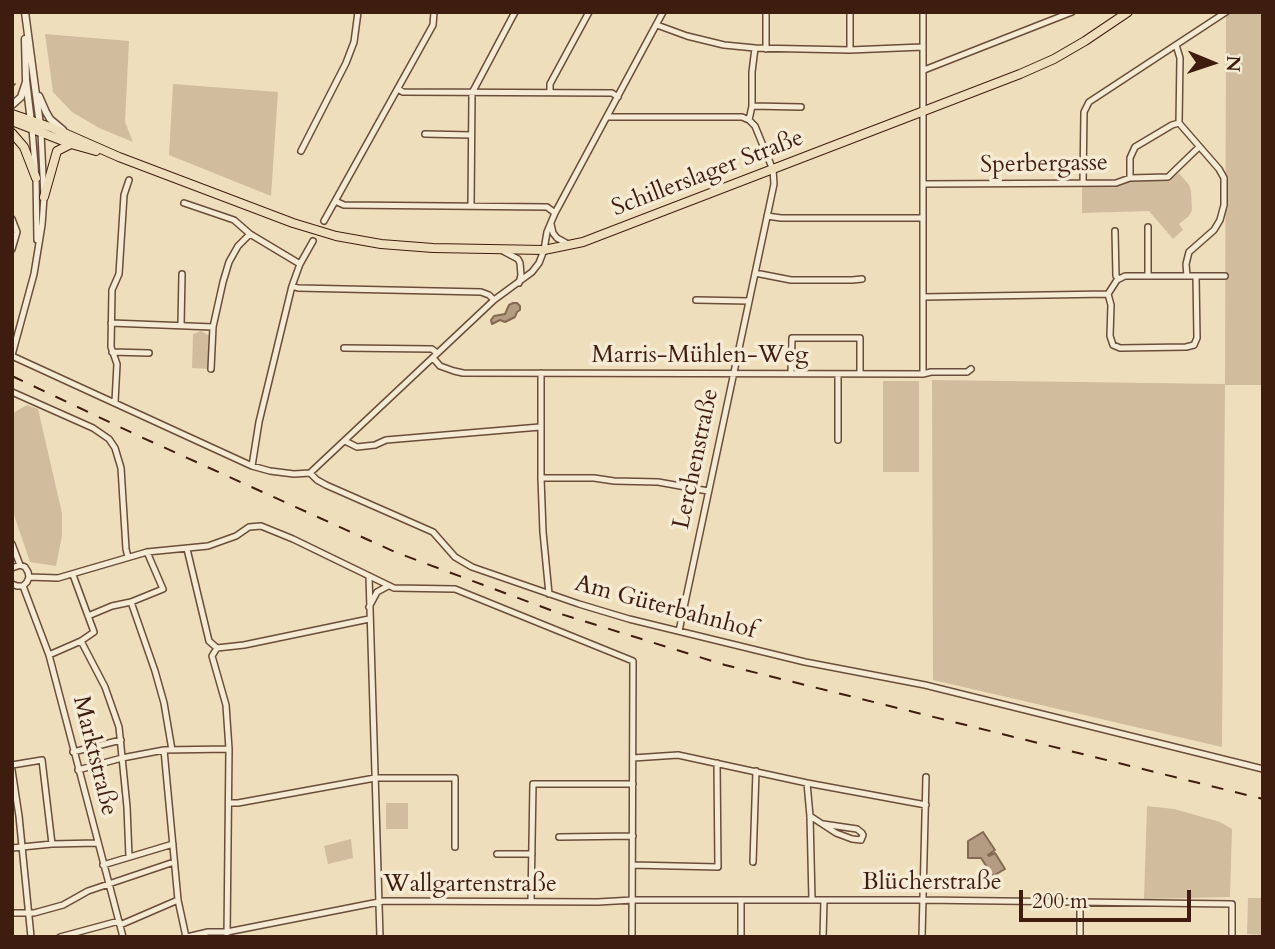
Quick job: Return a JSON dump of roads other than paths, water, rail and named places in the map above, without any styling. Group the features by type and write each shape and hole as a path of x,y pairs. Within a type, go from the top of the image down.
{"main road":[{"name":"Schillerslager Straße","path":"36,126 336,236 381,244 422,247 544,250 593,239 1020,74 1054,59 1128,12"},
{"path":"12,114 36,126"},
{"path":"12,121 36,126"},
{"path":"12,133 24,147 36,178"},
{"path":"44,197 57,151 70,140"}],"street":[{"path":"25,12 26,80 36,126 44,197 42,225 30,290 12,355 252,466 294,474 310,473 494,300 532,272 539,263 555,213 663,12"},
{"path":"25,12 36,87 37,254"},
{"path":"301,151 346,63 354,42 359,12"},
{"path":"324,221 433,25 434,12"},
{"path":"471,206 472,93 515,12"},
{"path":"550,92 550,85 589,12"},
{"path":"766,12 766,49"},
{"path":"850,12 850,50"},
{"path":"923,12 923,374"},
{"path":"924,70 1072,12"},
{"path":"1083,183 1084,112 1089,102 1226,12"},
{"path":"657,25 724,45 766,49 922,47"},
{"path":"1177,45 1180,58 1179,123 1224,178 1224,205 1220,220 1214,230 1189,252 1186,275"},
{"path":"749,120 755,48"},
{"path":"12,105 21,97 26,80"},
{"path":"36,87 50,119 70,140"},
{"path":"398,89 403,92 612,93 618,97"},
{"path":"752,106 801,107"},
{"path":"608,117 742,117 755,126 773,170"},
{"name":"Sperbergasse","path":"924,184 1116,183 1130,178 1130,158 1135,148 1179,123"},
{"path":"425,134 471,135"},
{"path":"1130,178 1168,177 1199,147"},
{"name":"Lerchenstraße","path":"679,631 774,184 773,170"},
{"path":"115,402 117,364 112,352 112,290 119,274 124,195 129,180"},
{"path":"335,201 344,205 547,207 555,213"},
{"path":"184,203 234,220 250,234 300,264"},
{"path":"767,216 923,218"},
{"path":"12,219 17,232 12,249"},
{"path":"551,224 557,238 570,245"},
{"path":"1148,227 1148,275"},
{"path":"1115,231 1116,275 1119,279"},
{"path":"211,369 213,327 223,282 229,262 238,246 250,234"},
{"path":"252,466 259,422 292,286 313,241"},
{"path":"501,250 518,259 521,275 519,283"},
{"path":"755,273 791,281 862,279"},
{"path":"181,325 182,274"},
{"path":"1196,276 1194,345 1120,348 1113,345 1110,336 1111,306 1108,294 1119,279 1125,276 1148,275 1225,276"},
{"path":"292,286 481,292 494,300"},
{"path":"923,297 1108,294"},
{"path":"696,300 749,301"},
{"path":"111,323 213,327"},
{"path":"791,373 792,338 860,338 860,374"},
{"name":"Marris-Mühlen-Weg","path":"344,348 432,349 440,366 463,373 923,374 967,372 971,369"},
{"path":"112,352 149,353"},
{"path":"541,373 541,478 549,594"},
{"path":"838,374 838,440"},
{"path":"12,392 93,428 109,439 115,448 121,468 128,557"},
{"path":"345,441 357,447 375,445 386,440 540,428"},
{"name":"Am Güterbahnhof","path":"310,473 326,485 433,532 455,557 472,567 629,619 805,663 925,685 1263,769"},
{"path":"541,478 658,482 708,491"},
{"path":"29,577 58,579 147,552 208,546 223,542 252,526 261,526 388,586 401,589 455,589 633,661 632,937"},
{"path":"12,544 20,565 27,569 29,577 23,586 12,584"},
{"path":"187,549 209,641 217,648 244,645 369,619"},
{"path":"88,615 163,589 147,552"},
{"path":"12,568 20,565"},
{"path":"49,655 94,632 73,575"},
{"path":"369,576 380,937"},
{"name":"Marktstraße","path":"23,586 49,655 123,937"},
{"path":"369,607 377,592 388,586"},
{"path":"131,602 164,703 172,750"},
{"path":"81,641 105,687 121,740 130,857"},
{"path":"217,648 212,656 226,705 229,749 227,934"},
{"path":"73,752 121,740"},
{"path":"78,770 164,750 229,749"},
{"path":"164,750 178,900 186,937"},
{"path":"633,758 678,755 926,806"},
{"path":"31,937 12,768 42,760 52,844"},
{"path":"633,865 718,867 717,763"},
{"path":"753,862 756,771"},
{"path":"922,937 926,777"},
{"path":"229,803 375,778 455,778 455,847"},
{"path":"807,783 812,900"},
{"path":"531,901 533,784 633,785"},
{"path":"810,816 836,833 852,839 861,840 863,835 857,830 823,824"},
{"path":"559,837 633,836"},
{"path":"12,848 97,843"},
{"path":"103,865 173,844"},
{"path":"497,853 532,855"},
{"path":"12,913 29,913 64,905 88,891 174,862"},
{"path":"60,937 119,923 178,900"},
{"name":"Wallgartenstraße","path":"186,937 208,932 227,934 379,902 632,900"},
{"name":"Blücherstraße","path":"632,900 1232,904 1232,937"},
{"path":"741,900 741,937"},
{"path":"823,937 824,900"},
{"path":"1080,902 1080,937"}],"waterway":[{"path":"12,87 15,84"}],"railway":[{"path":"12,376 395,552 561,614 725,665 1263,799"}]}
